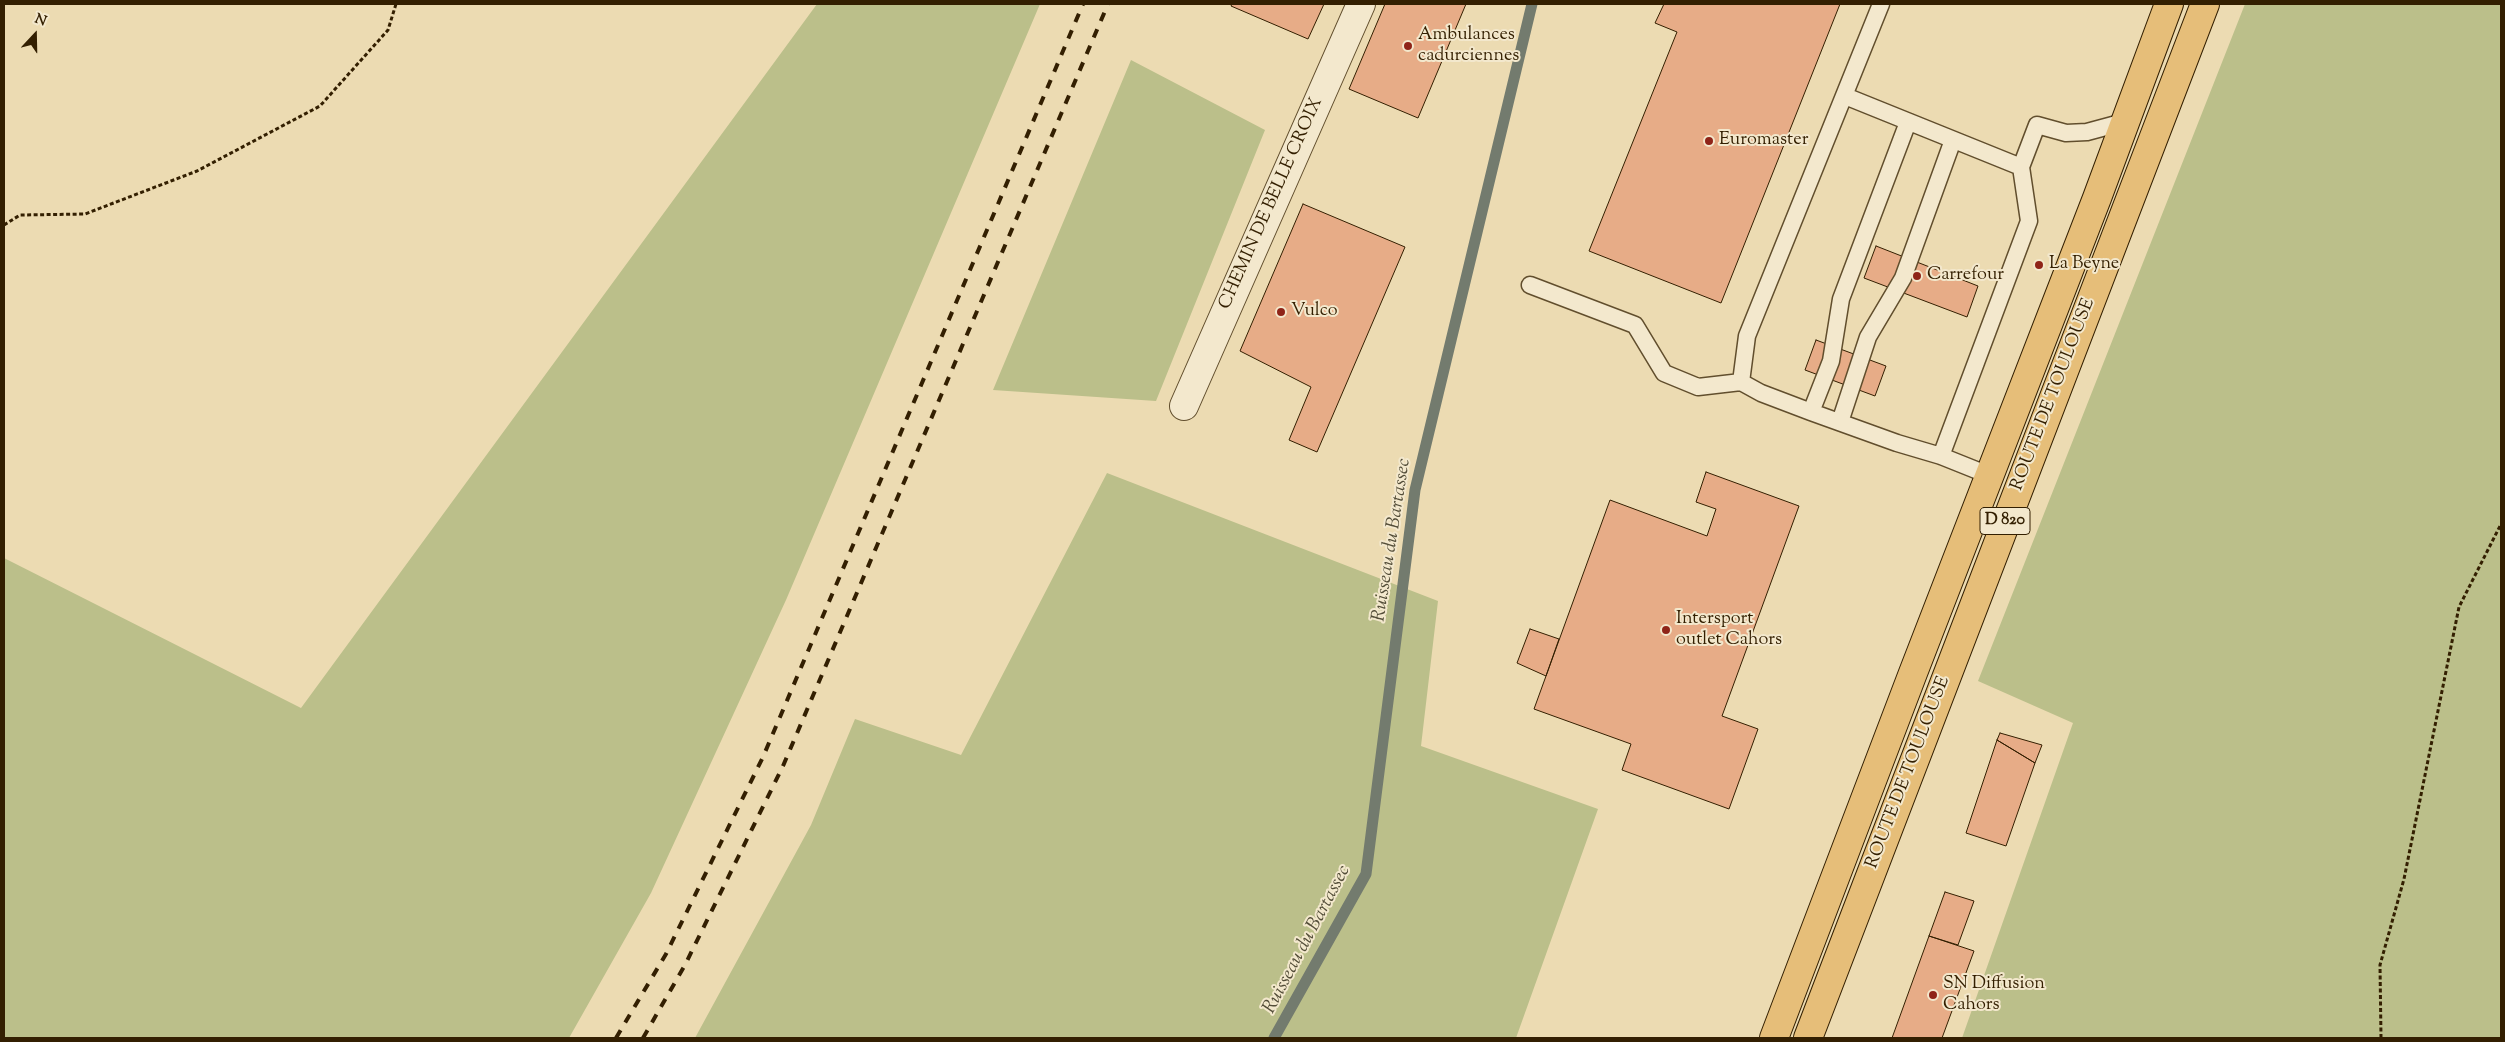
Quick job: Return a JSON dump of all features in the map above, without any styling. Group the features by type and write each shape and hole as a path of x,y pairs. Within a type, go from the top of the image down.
{"main road":[{"name":"ROUTE DE TOULOUSE","path":"1774,1038 1913,673 2098,198 2124,122 2169,4"},
{"name":"ROUTE DE TOULOUSE","path":"1808,1038 2205,4"}],"street":[{"name":"CHEMIN DE BELLE CROIX","path":"1184,406 1361,4"}],"lane":[{"path":"1741,382 1747,336 1881,4"},
{"path":"1845,96 2021,167"},
{"path":"1811,412 1831,360 1841,299 1908,122"},
{"path":"1941,456 2029,221 2021,167 2037,125 2066,133 2087,132 2124,122"},
{"path":"1840,422 1868,337 1903,278 1953,140"},
{"path":"1530,286 1635,325 1664,373 1698,387 1741,382 1811,412 1897,443 1941,456 1991,476"}],"path":[{"path":"4,226 20,215 85,214 198,171 320,106 388,30 396,4"},
{"path":"2381,1038 2380,965 2404,878 2459,607 2501,524"}],"green space":[{"path":"817,4 1040,4 786,600 651,893 569,1038 4,1038 4,558 301,708"},
{"path":"2245,4 2501,4 2501,1038 1962,1038 2073,723 1978,681"},
{"path":"1131,60 1265,130 1156,401 993,390"},
{"path":"1107,473 1438,601 1421,746 1598,809 1516,1038 695,1038 811,825 855,719 961,755"}],"building":[{"path":"1232,4 1324,4 1308,39 1231,6"},
{"name":"Ambulances cadurciennes","path":"1385,4 1466,4 1418,118 1349,89"},
{"name":"Euromaster","path":"1664,4 1840,4 1721,303 1589,251 1677,32 1655,23"},
{"path":"1303,204 1405,247 1317,452 1289,440 1311,387 1240,351"},
{"path":"1876,246 1978,286 1967,317 1864,278"},
{"path":"1816,340 1886,366 1875,396 1805,370"},
{"path":"1706,472 1799,506 1722,716 1758,729 1729,809 1622,770 1631,744 1534,709 1610,500 1707,536 1716,509 1696,502"},
{"path":"1530,629 1559,639 1546,676 1517,663"},
{"path":"2000,733 2042,745 2035,763 1997,740"},
{"path":"1997,740 2035,763 2006,846 1966,833"},
{"path":"1945,892 1974,901 1958,945 1929,936"},
{"name":"SN Diffusion Cahors","path":"1929,936 1974,951 1942,1038 1892,1038"}],"waterway":[{"name":"Ruisseau du Bartassec","path":"1274,1038 1366,874 1415,490 1532,4"}],"railway":[{"path":"616,1038 666,954 763,757 1083,4"},
{"path":"643,1038 685,965 783,766 1108,4"}],"place":[{"name":"Ambulances cadurciennes","path":"1408,46"},
{"name":"Euromaster","path":"1709,141"},
{"name":"La Beyne","path":"2039,265"},
{"name":"Carrefour","path":"1917,276"},
{"name":"Vulco","path":"1281,312"},
{"name":"Intersport outlet Cahors","path":"1666,630"},
{"name":"SN Diffusion Cahors","path":"1933,995"}]}
